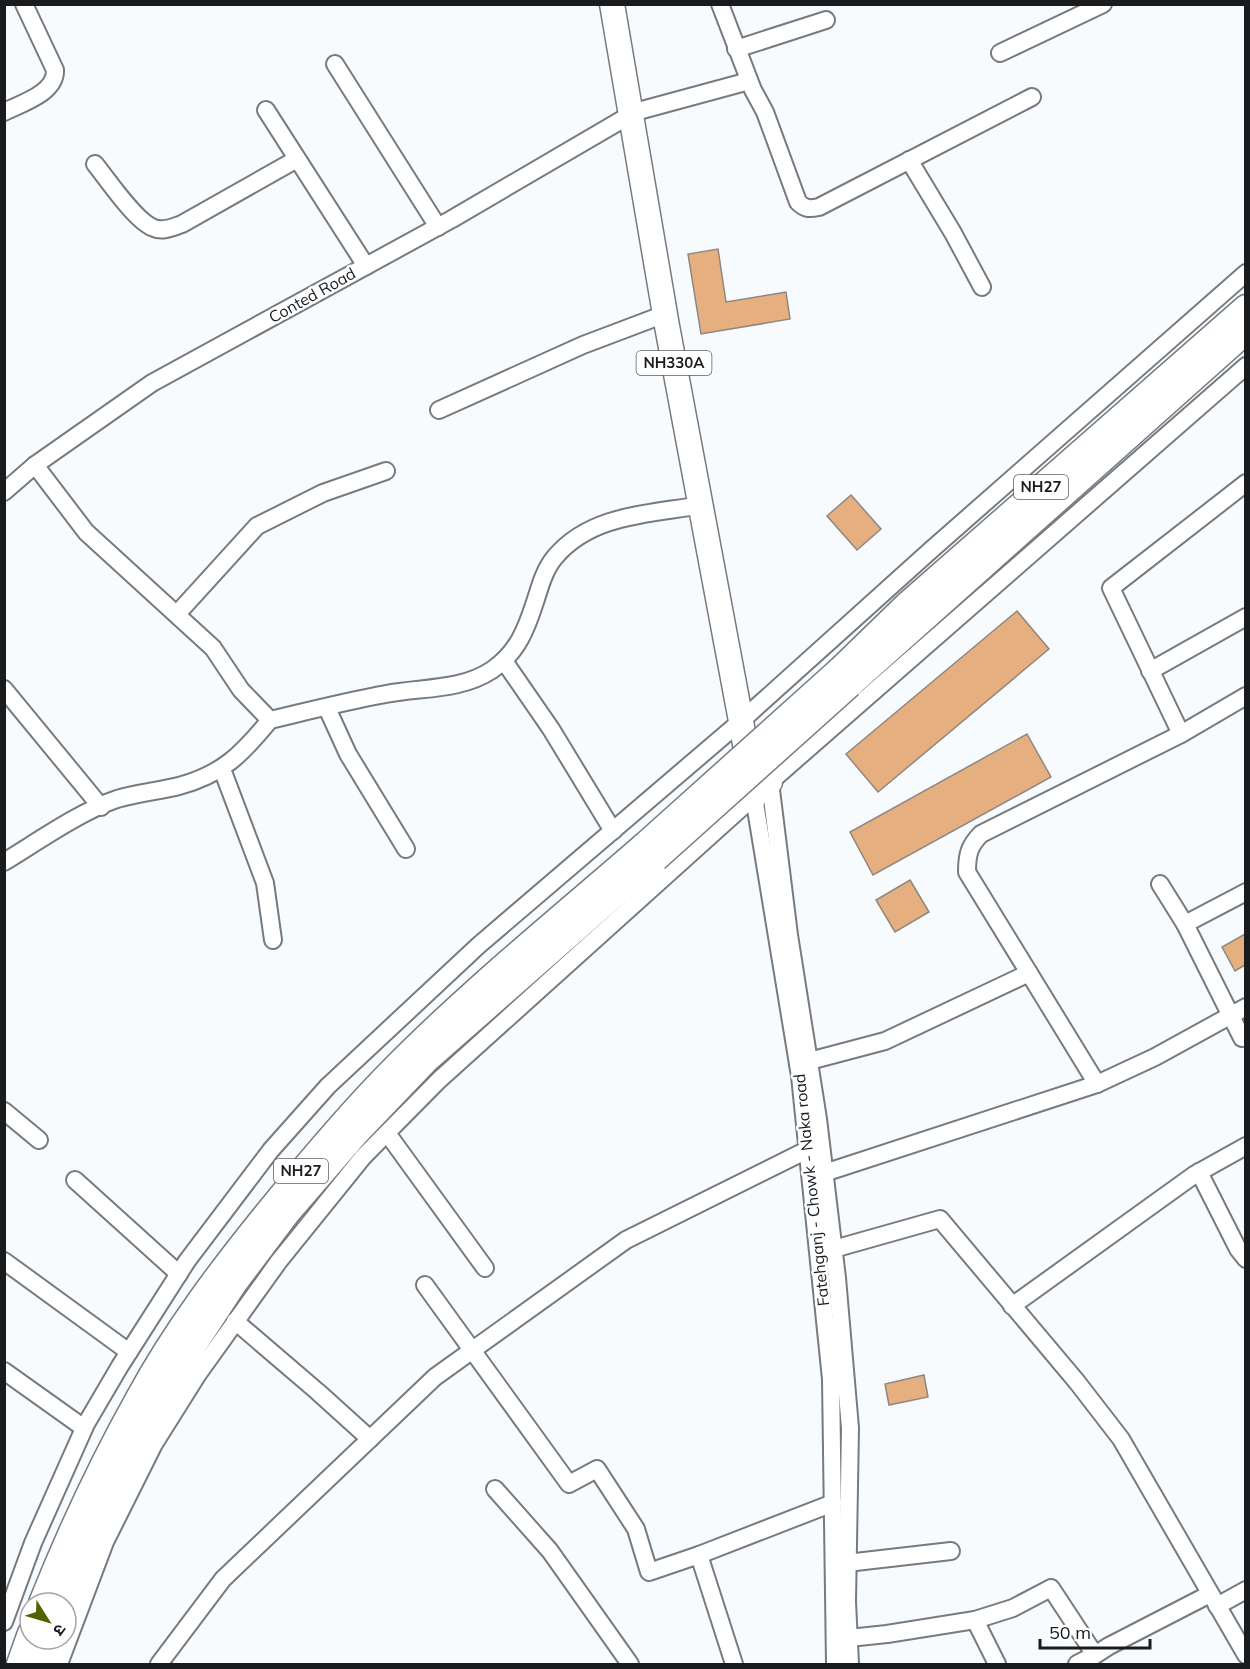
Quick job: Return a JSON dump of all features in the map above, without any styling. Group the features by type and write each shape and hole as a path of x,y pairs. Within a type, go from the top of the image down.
{"highway":[{"name":"NH330A","path":"612,4 668,264 748,715"},
{"name":"NH330A","path":"625,4 636,113 665,314 702,505 748,715"},
{"name":"NH27","path":"844,678 906,605 1245,307"},
{"name":"NH27","path":"60,1587 83,1503 138,1396 183,1325 231,1257 330,1136 395,1067 488,980 650,852 844,678 1245,332"},
{"name":"Fatehganj - Chowk - Naka road","path":"748,715 762,790"}],"street":[{"path":"4,112 51,86 55,78 55,69 24,4"},
{"path":"720,4 749,81 765,112 798,202 803,208 819,207 1032,97"},
{"path":"1000,53 1103,4"},
{"path":"736,49 826,20"},
{"path":"335,64 438,227"},
{"name":"Conted Road","path":"4,492 36,465 152,383 438,227 636,113 749,81"},
{"path":"266,110 366,266"},
{"path":"95,164 138,218 153,228 166,230 182,224 297,159"},
{"path":"909,160 982,287"},
{"path":"4,1622 33,1543 84,1428 129,1352 178,1274 271,1150 328,1086 479,945 748,715 1245,273"},
{"path":"439,410 583,345 665,314"},
{"path":"59,1665 105,1542 154,1444 235,1321 286,1252 363,1157 439,1080 762,790 1245,366"},
{"path":"36,465 86,532 213,648 241,690 270,720"},
{"path":"177,614 257,526 323,493 387,471"},
{"path":"1180,734 1111,588 1245,483"},
{"path":"4,862 116,800 181,785 222,769 244,751 270,720 386,694 453,686 483,675 504,661 522,639 548,568 555,556 577,537 594,526 610,520 702,505"},
{"path":"1150,671 1245,617"},
{"path":"504,661 551,729 613,831"},
{"path":"4,689 101,807"},
{"path":"1097,1084 967,872 967,856 972,843 981,834 1180,734 1245,696"},
{"path":"327,708 348,754 406,849"},
{"path":"222,769 265,883 273,940"},
{"name":"Fatehganj - Chowk - Naka road","path":"762,790 803,1063 807,1150 817,1175"},
{"path":"1160,884 1238,1011 1242,1038"},
{"path":"1185,924 1245,892"},
{"path":"850,1665 841,1564 850,1428 803,1063 885,1041 1029,973"},
{"path":"817,1175 1097,1084 1155,1057 1238,1011"},
{"path":"4,1111 39,1140"},
{"path":"387,1133 485,1268"},
{"path":"1012,1306 1198,1173 1245,1146"},
{"path":"159,1665 223,1579 435,1377 626,1240 807,1150"},
{"path":"1198,1173 1238,1250 1245,1259"},
{"path":"75,1180 178,1274"},
{"path":"826,1252 940,1219 1077,1382 1121,1439 1245,1655"},
{"name":"Fatehganj - Chowk - Naka road","path":"826,1252 833,1503 841,1564 835,1665"},
{"path":"4,1261 129,1352"},
{"path":"425,1285 569,1484 597,1469 636,1529 649,1572 833,1503"},
{"path":"235,1321 370,1439"},
{"path":"4,1371 84,1428"},
{"path":"495,1489 550,1551 630,1665"},
{"path":"841,1564 951,1551"},
{"path":"699,1555 734,1665"},
{"path":"849,1638 975,1620 1013,1608 1051,1588 1095,1655"},
{"path":"1077,1665 1108,1646 1214,1600 1245,1590"},
{"path":"975,1620 997,1665"}],"building":[{"path":"718,249 726,302 786,292 790,319 701,334 688,254"},
{"path":"851,495 881,529 857,550 827,516"},
{"path":"1017,611 1049,649 878,792 846,754"},
{"path":"1027,734 1051,777 873,875 850,832"},
{"path":"910,880 929,912 895,932 876,900"},
{"path":"1245,934 1245,965 1235,971 1222,947"},
{"path":"924,1375 928,1397 889,1405 885,1384"}]}
